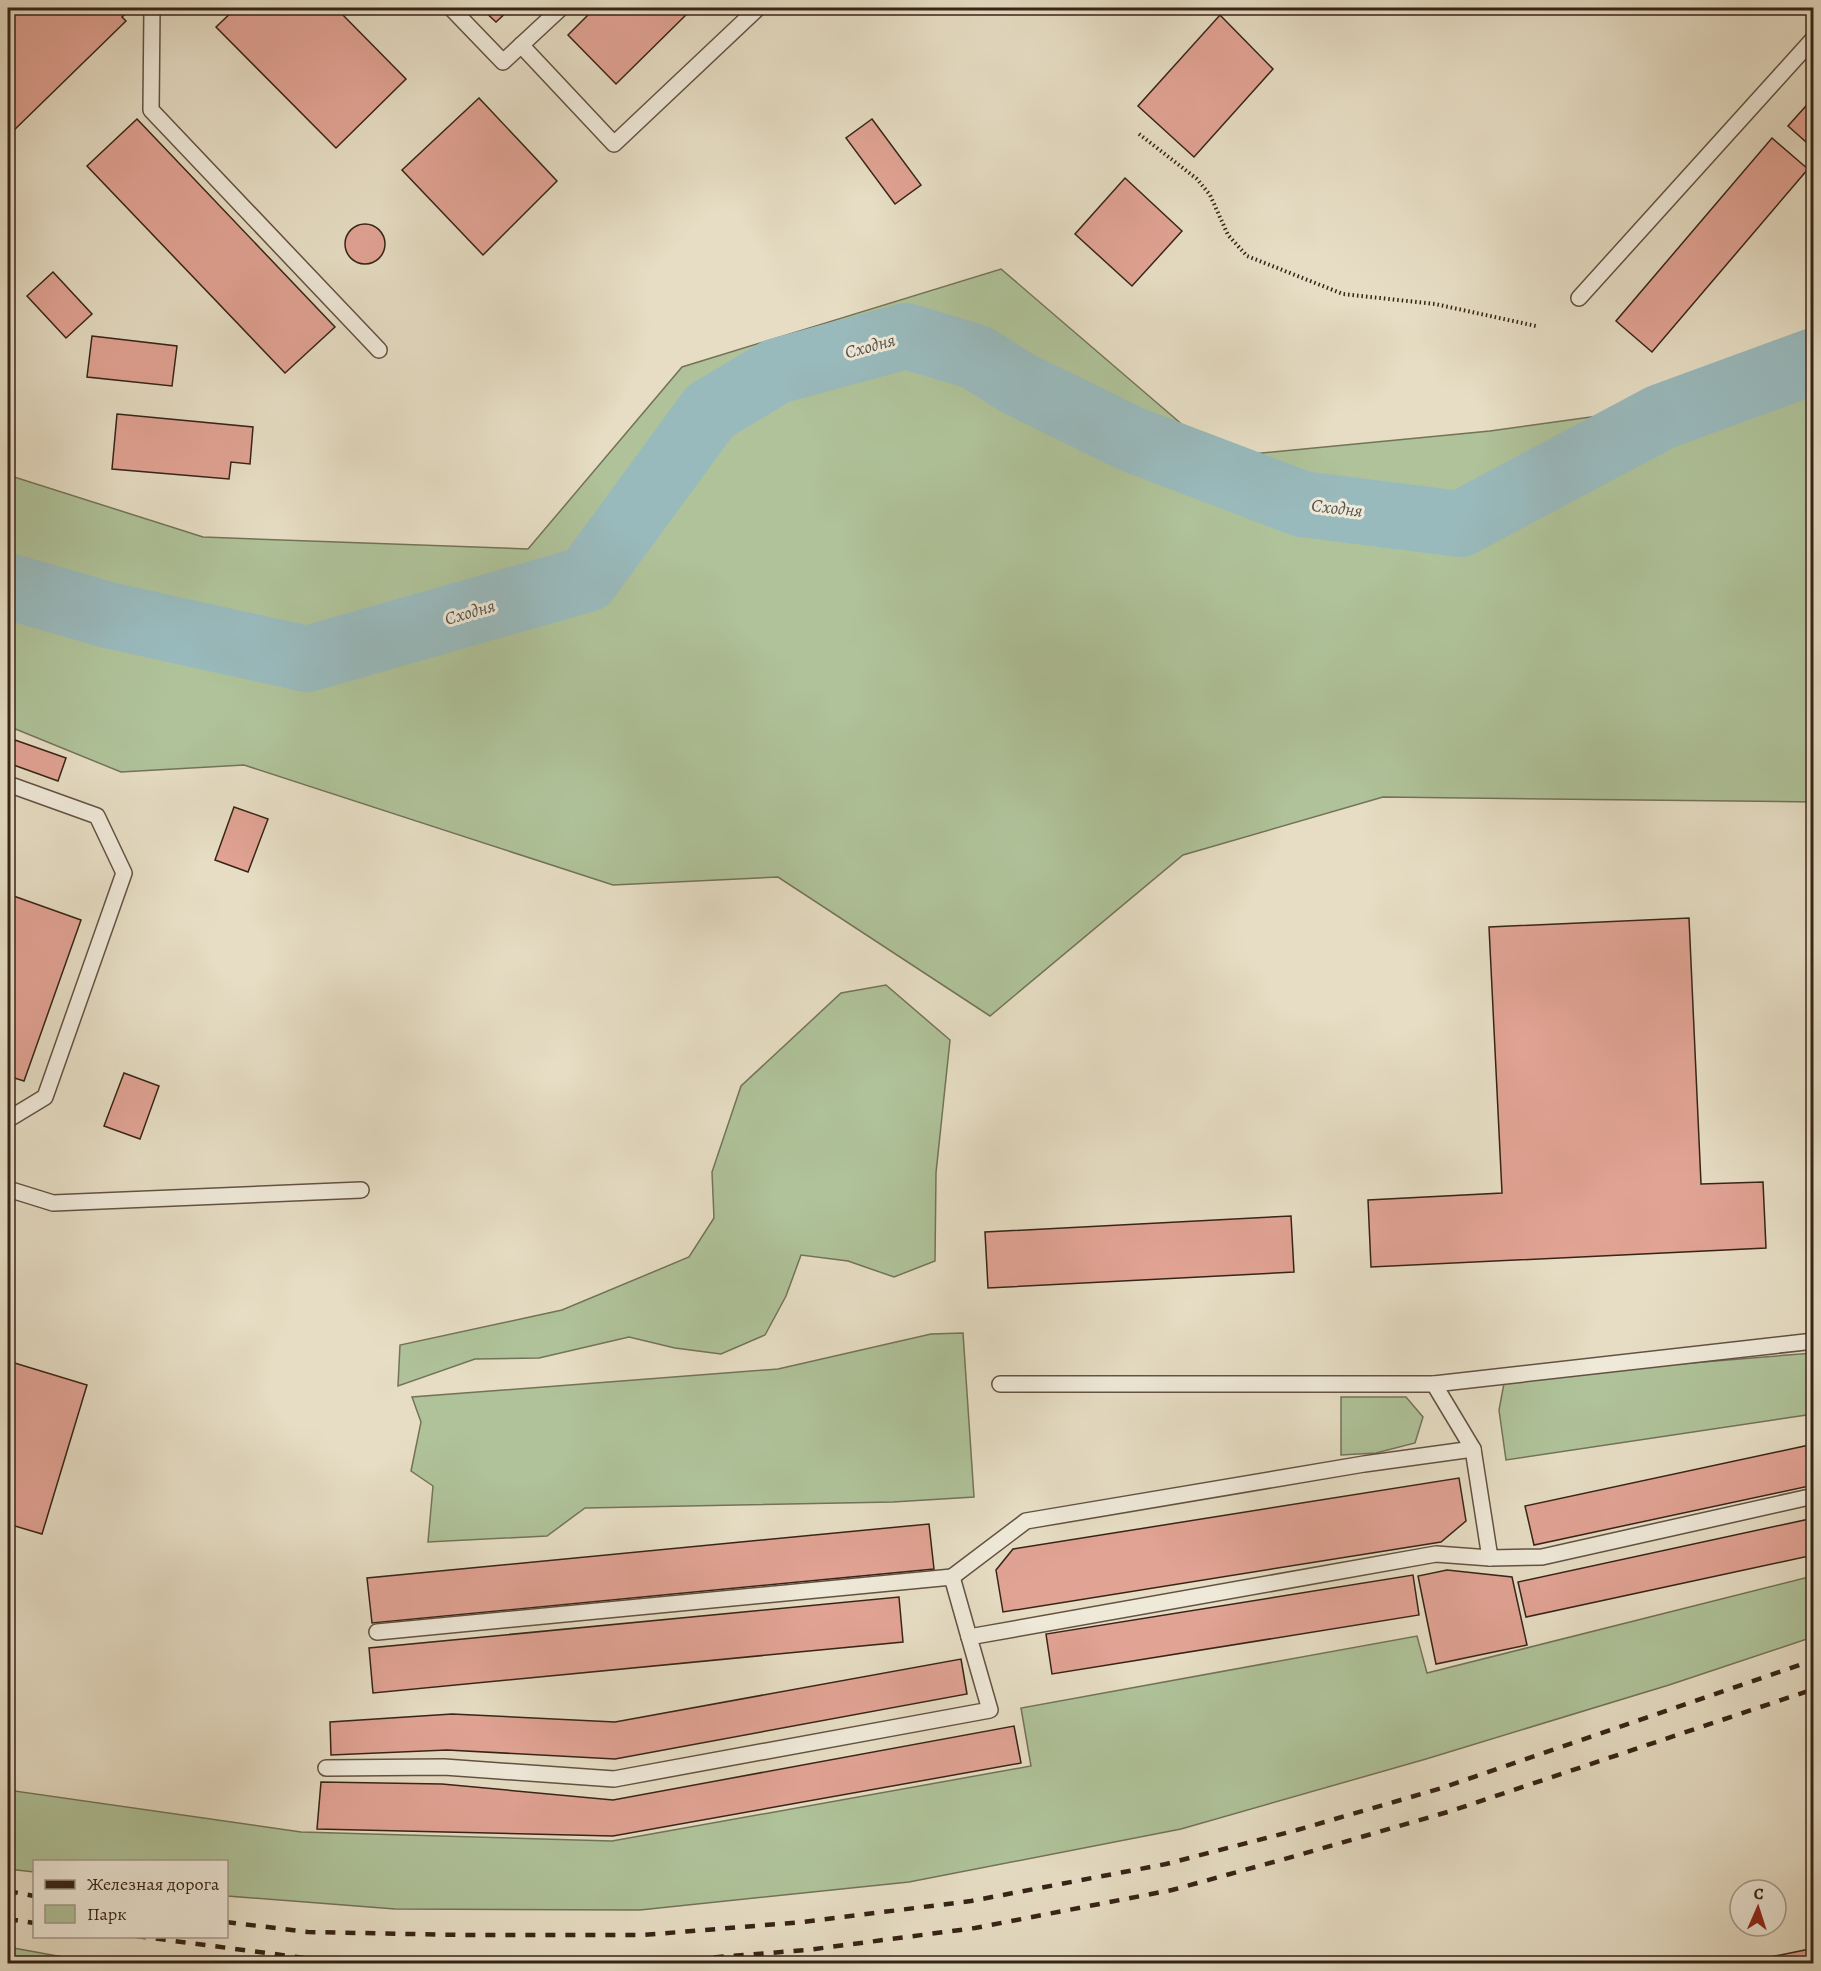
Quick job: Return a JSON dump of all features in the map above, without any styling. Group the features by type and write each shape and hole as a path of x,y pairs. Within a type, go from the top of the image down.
{"lane":[{"path":"152,8 151,110 379,350"},
{"path":"452,8 503,62 561,8"},
{"path":"521,45 614,144 758,8"},
{"path":"1579,298 1814,38"},
{"path":"8,784 97,816 124,873 45,1097 12,1117 8,1115"},
{"path":"8,1189 53,1203 361,1190"},
{"path":"1000,1384 1434,1384 1814,1341"},
{"path":"1434,1384 1473,1449 1490,1558"},
{"path":"376,1632 952,1577 1026,1521 1364,1464 1473,1449"},
{"path":"969,1636 1436,1554 1490,1558 1542,1557 1814,1496"},
{"path":"326,1768 444,1767 614,1779 990,1710 952,1577"}],"path":[{"path":"1139,134 1197,179 1210,195 1228,236 1247,256 1342,294 1436,304 1536,326"}],"green space":[{"path":"1001,269 1220,457 1490,431 1757,394 1813,329 1813,802 1383,797 1183,855 990,1016 778,877 613,885 244,765 121,772 8,726 8,475 203,537 528,549 682,367"},
{"path":"886,985 950,1040 936,1173 935,1261 894,1277 848,1261 801,1255 786,1296 765,1335 721,1354 675,1348 629,1337 539,1358 475,1359 398,1386 400,1345 562,1310 689,1257 714,1218 712,1172 741,1086 841,993"},
{"path":"963,1333 974,1497 893,1502 585,1508 547,1536 428,1542 433,1486 411,1471 421,1422 412,1397 778,1369 931,1334"},
{"path":"1813,1353 1813,1414 1506,1460 1499,1410 1505,1378"},
{"path":"1341,1397 1406,1397 1423,1417 1415,1443 1376,1453 1341,1455"},
{"path":"1813,1576 1813,1637 1669,1685 1426,1759 1181,1829 909,1882 640,1910 395,1909 228,1896 228,1860 33,1860 33,1872 8,1869 8,1790 301,1832 612,1841 1031,1766 1021,1708 1417,1636 1427,1673"},
{"path":"8,1947 96,1963 8,1963"}],"building":[{"path":"8,8 132,8 122,17 126,21 8,136"},
{"path":"236,8 336,8 406,79 336,148 216,27"},
{"path":"481,8 511,8 496,22"},
{"path":"595,8 693,8 616,84 568,35"},
{"path":"1220,15 1273,69 1194,157 1138,106"},
{"path":"1814,97 1814,149 1788,126"},
{"path":"479,98 557,181 483,255 402,170"},
{"path":"137,119 335,327 285,373 87,166"},
{"path":"872,119 921,185 895,204 846,138"},
{"path":"1772,138 1808,169 1652,352 1616,321"},
{"path":"1125,178 1182,231 1132,286 1075,234"},
{"path":"365,224 373,225 379,230 384,236 384,252 379,258 373,263 365,264 357,263 351,258 346,252 345,244 346,236 351,230 357,225"},
{"path":"53,272 92,314 66,338 27,296"},
{"path":"92,336 177,346 172,386 87,377"},
{"path":"117,414 253,427 250,464 231,462 229,479 112,469"},
{"path":"15,740 66,758 58,781 8,763"},
{"path":"234,807 268,819 248,872 215,860"},
{"path":"8,894 81,920 24,1081 8,1076"},
{"path":"1689,918 1701,1184 1763,1182 1766,1248 1371,1267 1368,1200 1502,1193 1489,927"},
{"path":"124,1073 159,1086 140,1139 104,1126"},
{"path":"1291,1216 1294,1272 988,1288 985,1232"},
{"path":"8,1361 87,1385 42,1534 8,1524"},
{"path":"1814,1444 1814,1485 1534,1545 1525,1506"},
{"path":"1459,1478 1466,1521 1441,1542 1003,1612 996,1570 1013,1549"},
{"path":"1814,1518 1814,1555 1526,1617 1518,1582"},
{"path":"929,1524 934,1569 372,1623 367,1578"},
{"path":"1447,1570 1512,1577 1527,1645 1436,1664 1418,1576"},
{"path":"1413,1575 1419,1615 1052,1674 1046,1634"},
{"path":"899,1597 903,1642 373,1693 369,1648"},
{"path":"961,1659 967,1694 615,1759 447,1750 331,1755 330,1722 452,1714 615,1722"},
{"path":"1014,1726 1021,1763 613,1836 317,1829 321,1782 442,1784 613,1800"},
{"path":"1810,1949 1813,1964 1736,1964"}],"waterway":[{"name":"Сходня","path":"8,586 108,615 307,659 587,579 710,411 777,371 906,336 976,357 1017,383 1131,439 1302,504 1460,524 1661,417 1814,361"}],"railway":[{"path":"228,1922 308,1932 643,1935 803,1922 971,1901 1166,1864 1297,1830 1442,1788 1814,1660"},
{"path":"574,1964 643,1963 807,1950 975,1928 1172,1890 1451,1811 1814,1689"},
{"path":"8,1891 33,1896"},
{"path":"8,1919 33,1923"},
{"path":"151,1938 305,1958 431,1964"}]}
